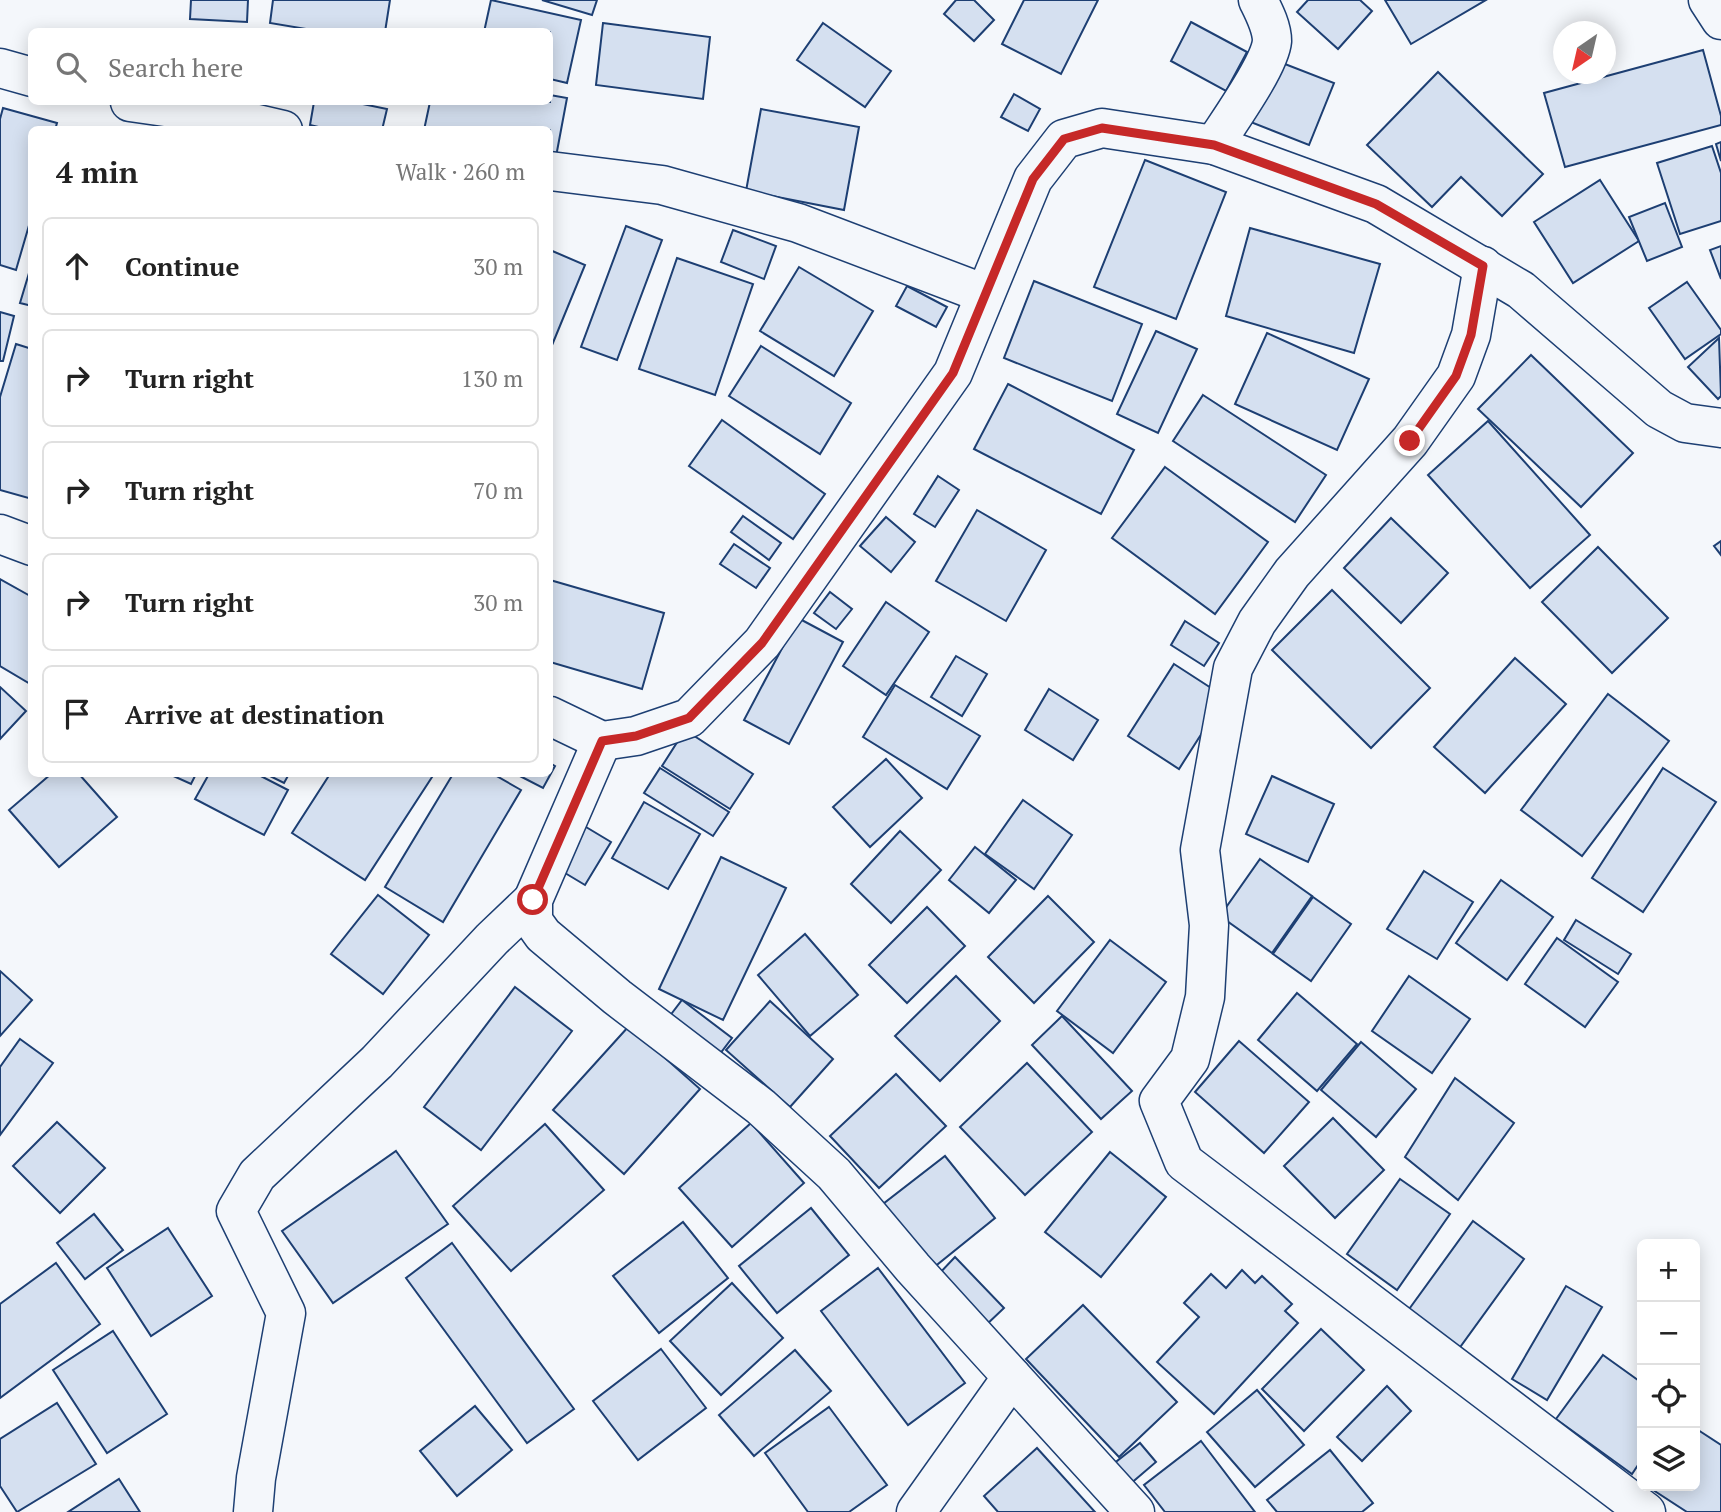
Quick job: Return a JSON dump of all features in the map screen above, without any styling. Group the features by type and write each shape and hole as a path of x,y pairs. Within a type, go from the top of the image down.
{"street":[{"path":"1214,145 1259,75 1272,41 1266,15 1258,0"},
{"path":"1708,0 1721,20"},
{"path":"0,68 28,76"},
{"path":"151,105 214,114 266,126"},
{"path":"553,717 602,741 636,736 689,718 762,643 953,373 1033,179 1064,139 1102,128 1214,145 1376,204 1521,290 1658,409 1685,423 1721,428"},
{"path":"553,171 662,185 798,223 985,294"},
{"path":"1483,266 1471,335 1456,376 1410,441 1292,573 1256,622 1233,668 1200,850 1209,925 1205,997 1190,1059 1159,1101 1184,1162 1646,1512"},
{"path":"0,534 28,545"},
{"path":"253,1512 256,1478 286,1312 236,1211 257,1175 377,1062 492,939 533,900 602,741"},
{"path":"533,900 533,920 543,935 617,997 761,1107 834,1174 913,1268 1135,1512"},
{"path":"916,1512 1012,1377"}],"building":[{"path":"191,0 248,0 247,22 190,19"},
{"path":"273,0 390,0 386,28 300,28 270,23"},
{"path":"491,0 581,20 567,83 553,80 553,28 485,28"},
{"path":"542,0 597,0 592,15"},
{"path":"956,0 974,0 994,20 974,41 944,14"},
{"path":"1024,0 1098,0 1061,74 1002,44"},
{"path":"1308,0 1360,0 1372,11 1338,49 1297,12"},
{"path":"1385,0 1486,0 1411,44"},
{"path":"1191,22 1247,52 1226,91 1171,61"},
{"path":"603,23 710,37 703,99 596,85"},
{"path":"823,23 891,71 865,107 797,60"},
{"path":"1703,50 1721,116 1721,125 1565,167 1544,93 1577,84 1616,84 1616,74"},
{"path":"1272,59 1334,83 1309,145 1248,121"},
{"path":"1438,72 1543,174 1502,216 1461,177 1432,207 1367,145"},
{"path":"1014,94 1040,109 1028,131 1001,117"},
{"path":"553,96 567,98 555,162 553,126 425,126 429,105 553,105"},
{"path":"313,105 368,105 387,109 383,126 310,125"},
{"path":"3,108 57,123 56,126 28,126 28,229 16,270 0,265 0,119"},
{"path":"761,109 859,127 844,210 746,191"},
{"path":"1721,142 1721,161 1716,144"},
{"path":"1712,146 1721,173 1721,221 1680,234 1657,163"},
{"path":"1145,160 1226,192 1176,319 1094,287"},
{"path":"1600,180 1639,241 1573,283 1534,222"},
{"path":"1665,203 1682,247 1647,261 1629,217"},
{"path":"626,226 662,240 617,360 581,347"},
{"path":"1250,228 1380,264 1354,353 1226,316"},
{"path":"733,230 776,246 764,279 721,262"},
{"path":"1721,246 1721,279 1710,250"},
{"path":"553,251 585,265 553,343"},
{"path":"677,258 753,284 715,395 639,369"},
{"path":"799,267 873,311 834,376 760,331"},
{"path":"28,276 28,305 20,303"},
{"path":"1034,281 1142,324 1112,401 1004,358"},
{"path":"1687,282 1721,330 1721,334 1685,359 1649,308"},
{"path":"907,286 947,307 936,327 896,306"},
{"path":"0,312 14,316 3,361 0,361"},
{"path":"1156,331 1197,349 1158,433 1117,414"},
{"path":"1267,333 1369,379 1337,450 1235,404"},
{"path":"1719,338 1721,396 1718,399 1688,367"},
{"path":"16,344 28,348 28,498 0,490 0,397"},
{"path":"761,346 851,403 820,454 729,396"},
{"path":"1531,355 1633,453 1581,507 1478,409"},
{"path":"1008,384 1134,450 1101,514 974,449"},
{"path":"1203,395 1326,475 1295,522 1173,441"},
{"path":"722,420 825,494 793,539 689,466"},
{"path":"1488,421 1590,535 1530,588 1428,475"},
{"path":"1165,467 1268,542 1215,614 1112,538"},
{"path":"938,476 959,490 935,527 914,514"},
{"path":"977,510 1046,550 1006,621 936,581"},
{"path":"743,516 781,543 769,560 731,532"},
{"path":"886,517 915,542 891,572 860,546"},
{"path":"1391,518 1448,573 1401,623 1344,568"},
{"path":"1721,541 1721,555 1714,546"},
{"path":"734,544 770,568 756,588 720,564"},
{"path":"1598,547 1668,618 1612,673 1542,602"},
{"path":"0,579 28,595 28,683 0,666"},
{"path":"553,581 664,613 642,689 553,663"},
{"path":"1332,590 1430,688 1371,748 1272,650"},
{"path":"830,592 852,609 836,629 814,613"},
{"path":"886,602 929,632 886,695 843,666"},
{"path":"798,618 843,642 789,744 744,720"},
{"path":"1185,621 1219,643 1204,666 1171,645"},
{"path":"956,656 987,674 962,716 931,697"},
{"path":"1515,658 1566,704 1485,793 1434,747"},
{"path":"1174,664 1225,697 1179,769 1128,736"},
{"path":"895,685 980,736 947,789 863,737"},
{"path":"0,687 26,711 0,739"},
{"path":"1049,689 1098,720 1073,760 1025,730"},
{"path":"1608,694 1669,741 1582,856 1521,810"},
{"path":"685,730 753,774 730,809 662,766"},
{"path":"886,759 922,798 870,847 833,807"},
{"path":"660,768 729,812 713,836 644,793"},
{"path":"1663,768 1716,802 1643,912 1592,878"},
{"path":"1272,776 1334,804 1308,862 1246,834"},
{"path":"48,777 82,777 117,817 59,867 9,810"},
{"path":"176,777 194,777 191,784"},
{"path":"207,777 263,777 288,790 264,835 195,799"},
{"path":"272,777 287,777 284,783"},
{"path":"328,777 432,777 365,880 292,833"},
{"path":"451,777 498,777 521,790 443,922 385,887"},
{"path":"522,777 549,777 543,788"},
{"path":"1023,800 1072,835 1034,889 985,854"},
{"path":"644,802 700,834 668,889 612,858"},
{"path":"581,824 611,842 585,885 555,867"},
{"path":"900,831 941,870 891,923 851,884"},
{"path":"975,847 1016,880 989,913 949,880"},
{"path":"721,857 786,888 723,1020 659,989"},
{"path":"1260,859 1312,896 1272,953 1220,916"},
{"path":"1424,871 1473,902 1437,959 1387,929"},
{"path":"1501,880 1553,917 1507,980 1456,943"},
{"path":"378,895 429,935 383,994 331,954"},
{"path":"1048,896 1094,942 1034,1003 988,957"},
{"path":"1313,897 1351,924 1311,981 1273,954"},
{"path":"927,907 965,946 907,1003 869,965"},
{"path":"1576,920 1631,954 1618,974 1564,940"},
{"path":"805,934 858,995 810,1036 758,975"},
{"path":"1557,938 1618,982 1585,1027 1525,984"},
{"path":"1110,940 1166,982 1113,1053 1057,1011"},
{"path":"0,971 32,1000 0,1036"},
{"path":"956,976 1000,1021 940,1081 895,1036"},
{"path":"1409,976 1470,1019 1432,1073 1372,1031"},
{"path":"515,987 572,1031 481,1150 424,1107"},
{"path":"1297,993 1357,1044 1317,1091 1258,1040"},
{"path":"682,1000 732,1038 719,1055 669,1017"},
{"path":"770,1001 833,1059 790,1107 726,1050"},
{"path":"1062,1016 1132,1091 1101,1119 1032,1045"},
{"path":"629,1026 700,1089 624,1174 553,1110"},
{"path":"20,1039 53,1063 0,1135 0,1067"},
{"path":"1239,1041 1309,1102 1264,1153 1195,1092"},
{"path":"1361,1042 1416,1089 1376,1137 1321,1090"},
{"path":"1027,1063 1092,1132 1025,1195 960,1127"},
{"path":"896,1074 946,1126 879,1188 830,1136"},
{"path":"1455,1078 1514,1123 1458,1200 1405,1157"},
{"path":"1333,1118 1384,1170 1335,1218 1284,1166"},
{"path":"57,1122 105,1168 60,1213 13,1166"},
{"path":"751,1123 804,1183 732,1247 679,1188"},
{"path":"545,1124 604,1190 511,1271 453,1206"},
{"path":"396,1151 448,1224 333,1303 282,1231"},
{"path":"1110,1152 1166,1197 1101,1277 1045,1232"},
{"path":"945,1156 995,1218 933,1268 883,1204"},
{"path":"1400,1179 1450,1214 1397,1290 1347,1254"},
{"path":"811,1208 849,1255 777,1313 739,1266"},
{"path":"94,1214 123,1250 85,1279 57,1243"},
{"path":"1473,1221 1524,1259 1458,1350 1407,1312"},
{"path":"683,1222 728,1278 659,1333 613,1276"},
{"path":"168,1228 212,1296 151,1336 107,1268"},
{"path":"452,1243 574,1409 527,1443 406,1278"},
{"path":"955,1257 1004,1308 985,1326 937,1276"},
{"path":"56,1263 100,1324 0,1398 0,1304"},
{"path":"878,1268 965,1383 908,1425 821,1311"},
{"path":"1242,1270 1255,1283 1262,1276 1292,1304 1285,1311 1298,1323 1214,1414 1157,1362 1199,1317 1184,1303 1211,1274 1226,1288"},
{"path":"732,1283 783,1338 721,1395 670,1341"},
{"path":"1566,1286 1602,1307 1547,1400 1512,1379"},
{"path":"1083,1305 1177,1402 1119,1457 1026,1359"},
{"path":"1321,1329 1364,1370 1304,1431 1262,1389"},
{"path":"113,1331 167,1414 107,1453 53,1370"},
{"path":"661,1349 706,1408 638,1460 593,1401"},
{"path":"795,1350 831,1391 754,1456 719,1415"},
{"path":"1603,1355 1637,1379 1637,1466 1632,1474 1556,1419"},
{"path":"1387,1386 1411,1411 1362,1461 1337,1437"},
{"path":"1257,1390 1304,1445 1255,1487 1207,1432"},
{"path":"57,1403 96,1464 17,1512 0,1486 0,1439"},
{"path":"475,1406 512,1450 457,1496 420,1451"},
{"path":"829,1407 887,1485 849,1512 808,1512 765,1453"},
{"path":"1700,1431 1721,1445 1721,1512 1687,1512 1655,1491 1700,1491"},
{"path":"1201,1441 1255,1512 1165,1512 1144,1485"},
{"path":"1140,1443 1156,1462 1129,1485 1112,1465"},
{"path":"1037,1448 1095,1512 998,1512 984,1496"},
{"path":"1330,1450 1373,1503 1362,1512 1277,1512 1267,1500"},
{"path":"119,1479 140,1512 68,1512"}],"route":[{"path":"533,900 602,741 636,736 689,718 762,643 953,373 1033,179 1064,139 1102,128 1214,145 1376,204 1483,266 1471,335 1456,376 1410,441"}]}
